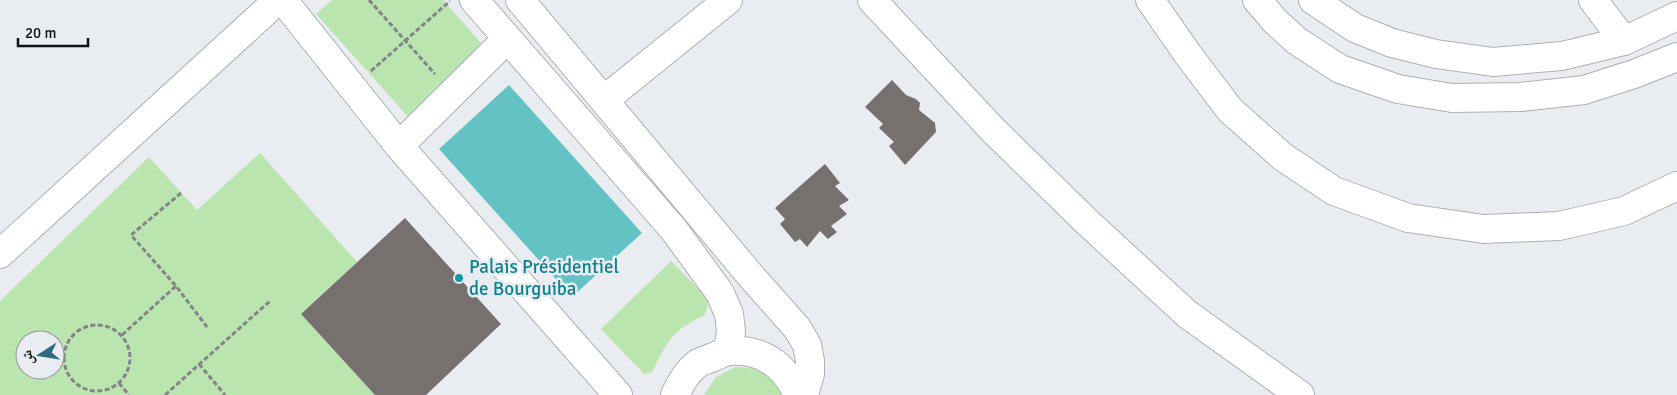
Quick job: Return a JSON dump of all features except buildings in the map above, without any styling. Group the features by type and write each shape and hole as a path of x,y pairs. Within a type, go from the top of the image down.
{"street":[{"path":"0,254 278,0"},
{"path":"283,0 399,146 618,395"},
{"path":"474,0 674,230 720,292 729,314 731,332 728,351"},
{"path":"520,0 750,275 797,328 807,344 810,361 810,374 804,395"},
{"path":"604,100 728,0"},
{"path":"872,0 992,129 1187,314 1300,395"},
{"path":"1150,0 1230,110 1283,157 1334,191 1408,218 1484,229 1558,226 1624,211 1677,186"},
{"path":"1257,0 1275,21 1297,41 1340,69 1398,89 1452,98 1521,98 1584,90 1634,74 1677,57"},
{"path":"1313,0 1356,28 1392,43 1436,54 1494,62 1562,56 1624,41 1677,16"},
{"path":"1593,0 1624,41"},
{"path":"399,146 507,40"},
{"path":"675,395 682,380 698,364 728,351 750,352 762,356 782,368 792,381 798,395"}],"path":[{"path":"369,0 453,93"},
{"path":"353,90 451,0"},
{"path":"181,192 131,235 176,286 207,327"},
{"path":"122,335 176,286"},
{"path":"165,395 270,301"},
{"path":"90,325 107,326 122,335 130,351 129,368 119,383 104,391 87,390 72,380 64,365 65,348 74,333 90,325"},
{"path":"199,364 225,395"},
{"path":"119,383 129,395"}],"green space":[{"path":"332,0 443,0 489,52 412,121 316,14"},
{"path":"260,153 357,262 301,314 375,395 0,395 0,301 149,157 197,210"},
{"path":"671,261 706,296 708,305 705,315 678,331 667,344 652,372 644,374 601,329"},
{"path":"735,367 752,368 764,372 774,381 783,395 704,395 716,377"}],"water":[{"path":"509,85 642,233 572,297 439,149"}],"place":[{"name":"Palais Présidentiel de Bourguiba","path":"459,278"}]}
